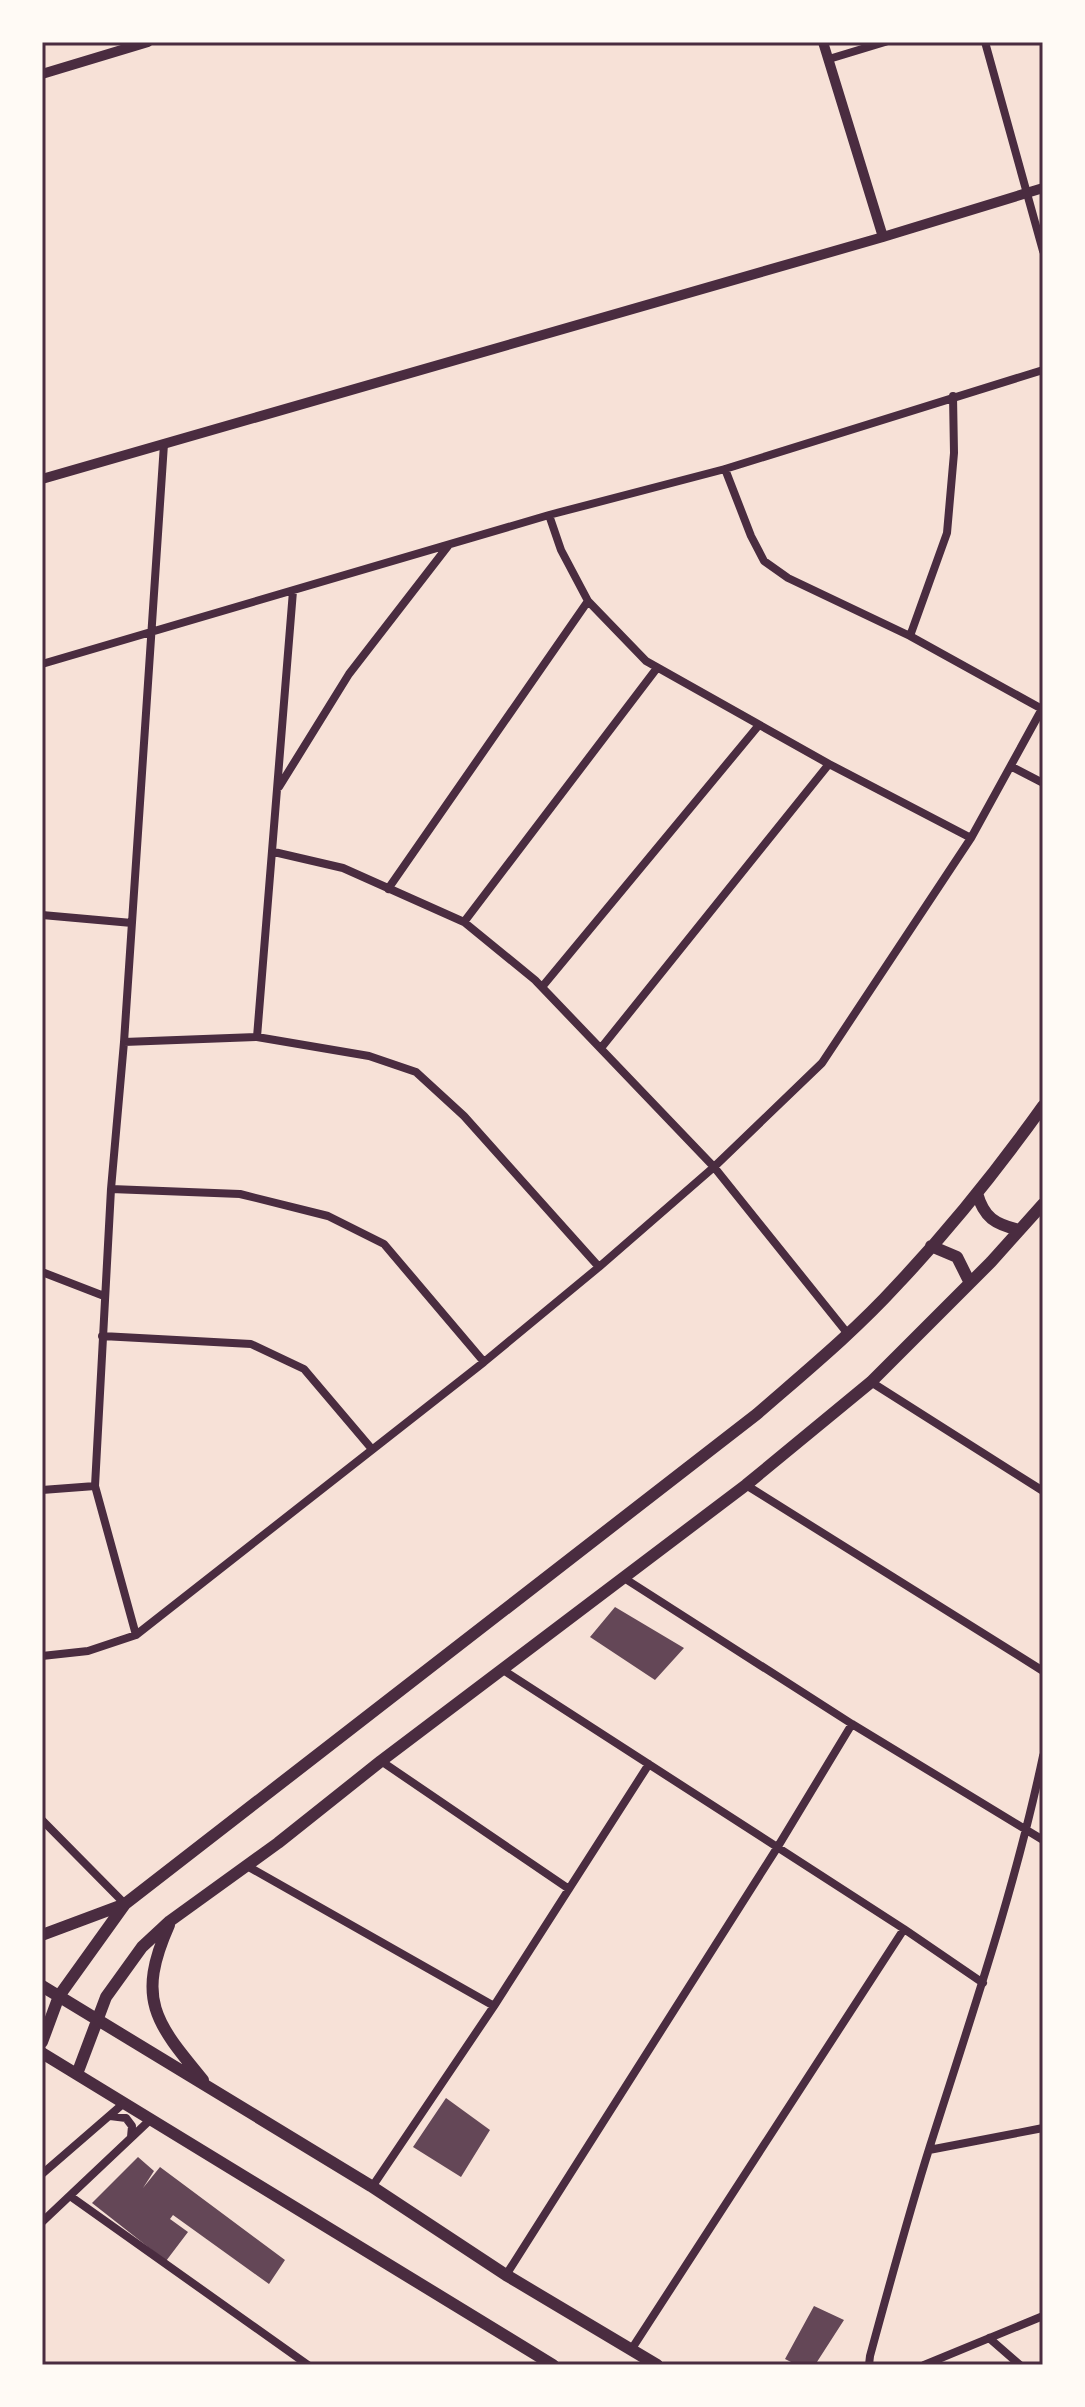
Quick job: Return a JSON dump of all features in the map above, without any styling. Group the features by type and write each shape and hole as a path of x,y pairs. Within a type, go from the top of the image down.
{"main road":[{"path":"42,2042 59,1996 125,1904 757,1414 848,1334 898,1285 1002,1165 1043,1106"},
{"path":"977,1193 989,1219 1019,1230"},
{"path":"77,2074 106,1997 142,1947 170,1921 247,1866 746,1485 871,1382 1043,1204"},
{"path":"931,1246 957,1257 970,1283"},
{"path":"42,1935 125,1904"},
{"path":"170,1921 155,1963 152,1999 157,2017 170,2040 208,2085"},
{"path":"42,1986 208,2085 506,2275 657,2365"},
{"path":"42,2053 553,2365"}],"street":[{"path":"42,74 148,42"},
{"path":"823,42 883,237"},
{"path":"829,59 885,42"},
{"path":"985,42 1043,251"},
{"path":"42,479 1043,188"},
{"path":"42,664 549,515 725,469 1043,370"},
{"path":"910,636 947,533 954,453 953,396"},
{"path":"136,1635 95,1486 111,1189 124,1042 164,444"},
{"path":"42,1656 88,1651 136,1635 484,1362 714,1167 822,1063 971,838 1012,767 1042,708 910,636 788,578 764,561 725,469"},
{"path":"549,515 561,550 588,601 646,661 829,764 971,838"},
{"path":"279,787 349,674 449,545"},
{"path":"257,1037 293,591"},
{"path":"388,889 588,601"},
{"path":"464,922 657,668"},
{"path":"542,987 759,725"},
{"path":"601,1048 829,764"},
{"path":"1012,767 1043,783"},
{"path":"274,852 343,868 464,922 542,987 714,1167 848,1334"},
{"path":"42,915 132,923"},
{"path":"124,1042 257,1037 369,1056 416,1072 464,1116 599,1267"},
{"path":"111,1189 240,1194 328,1216 384,1244 484,1362"},
{"path":"42,1272 104,1296"},
{"path":"102,1336 251,1344 304,1369 371,1448"},
{"path":"871,1382 1043,1491"},
{"path":"746,1485 1043,1671"},
{"path":"42,1490 95,1486"},
{"path":"624,1578 852,1724 1043,1840"},
{"path":"503,1670 983,1983"},
{"path":"506,2275 777,1848 852,1724"},
{"path":"869,2365 929,2150 1028,1829 1043,1756"},
{"path":"381,1761 569,1889"},
{"path":"372,2187 494,2006 649,1764"},
{"path":"42,1820 125,1904"},
{"path":"247,1866 494,2006"},
{"path":"631,2350 904,1929"},
{"path":"42,2174 124,2103"},
{"path":"108,2117 126,2118 132,2126 131,2138"},
{"path":"42,2222 151,2119"},
{"path":"929,2150 1043,2128"},
{"path":"70,2196 308,2365"},
{"path":"924,2365 1043,2316"},
{"path":"989,2338 1020,2365"}],"building":[{"path":"615,1607 684,1648 655,1680 590,1637"},
{"path":"446,2098 490,2130 461,2177 413,2147"},
{"path":"138,2157 154,2171 143,2188 160,2167 285,2260 269,2284 173,2215 170,2219 188,2232 166,2261 92,2203"},
{"path":"814,2306 844,2320 815,2365 797,2365 785,2359"}]}
